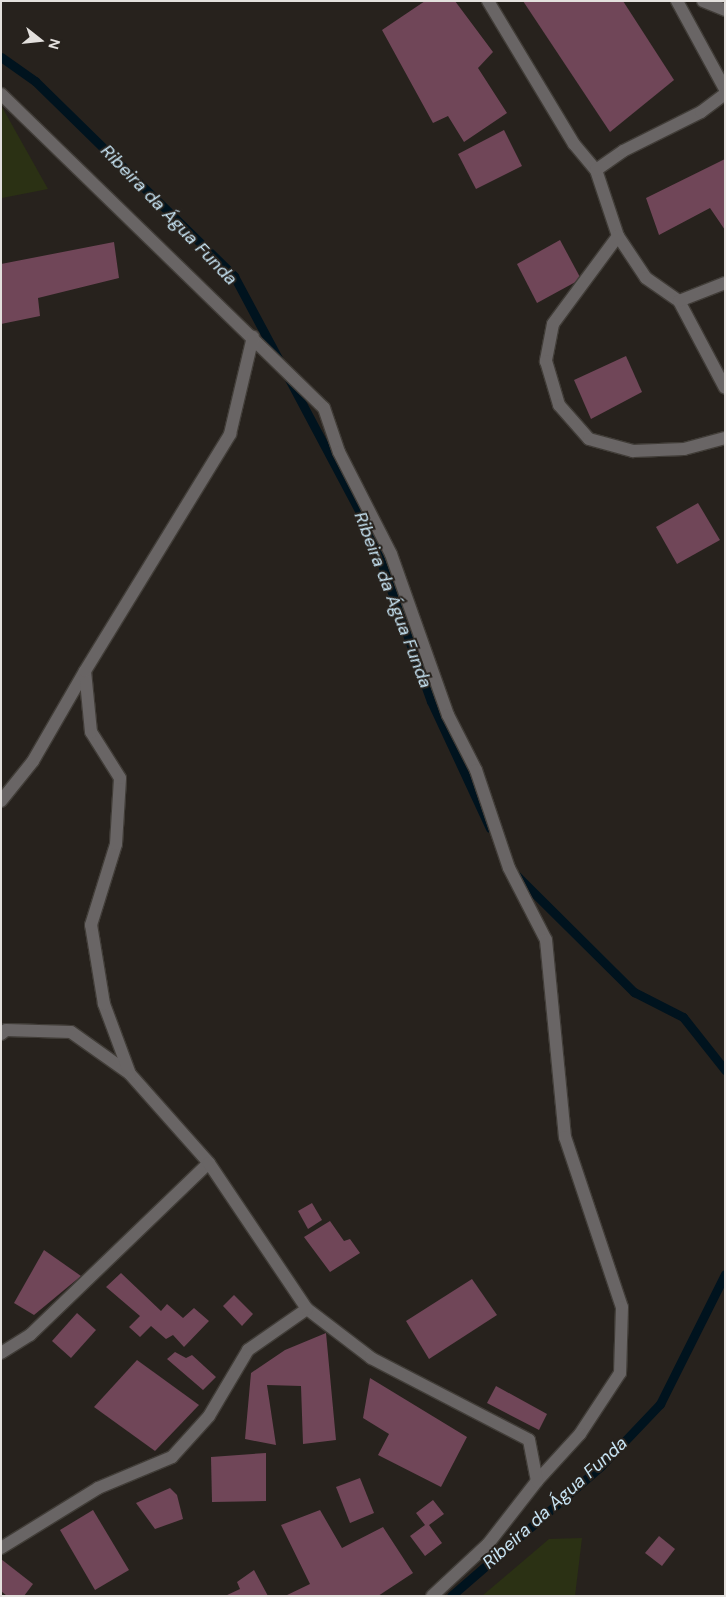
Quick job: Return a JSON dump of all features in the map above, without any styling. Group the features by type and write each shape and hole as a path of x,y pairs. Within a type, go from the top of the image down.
{"street":[{"path":"488,1 574,144 596,170 618,236 646,278 679,301 725,388"},
{"path":"676,1 725,89"},
{"path":"703,1 725,10"},
{"path":"1,94 324,408 339,452 391,554 448,715 476,770 509,868 546,940 565,1136 622,1307 620,1373 580,1434 537,1481 488,1544 432,1596"},
{"path":"596,170 623,151 701,112 725,94"},
{"path":"618,236 553,324 546,361 559,405 589,439 633,451 684,448 725,438"},
{"path":"679,301 725,283"},
{"path":"1,802 33,761 85,671 230,434 252,337"},
{"path":"85,671 91,732 120,778 116,844 91,924 104,1004 130,1074"},
{"path":"1,1034 6,1030 72,1032 130,1074 210,1163 306,1309 372,1358 529,1440 537,1481"},
{"path":"1,1353 30,1335 210,1163"},
{"path":"1,1548 98,1488 172,1457 209,1416 248,1350 306,1309"}],"green space":[{"path":"2,107 48,189 2,198"},
{"path":"582,1538 575,1596 482,1596 549,1539"}],"building":[{"path":"425,1 455,1 493,52 478,68 507,113 464,142 448,116 433,123 382,30"},
{"path":"523,1 623,1 674,80 610,132"},
{"path":"504,130 522,166 476,189 458,154"},
{"path":"725,159 725,230 710,208 659,235 646,198"},
{"path":"560,240 581,279 537,303 517,264"},
{"path":"114,242 119,278 38,298 40,316 1,324 1,264"},
{"path":"626,356 642,392 591,419 574,380"},
{"path":"698,503 720,540 677,564 656,527"},
{"path":"312,1203 322,1220 308,1229 298,1211"},
{"path":"330,1221 344,1241 350,1239 360,1253 330,1272 304,1237"},
{"path":"44,1250 81,1276 34,1315 14,1303"},
{"path":"121,1273 161,1311 167,1304 183,1318 194,1308 209,1321 184,1347 173,1335 166,1339 151,1326 140,1337 129,1327 140,1316 106,1287"},
{"path":"472,1279 497,1315 429,1359 406,1321"},
{"path":"234,1295 253,1314 242,1326 223,1306"},
{"path":"77,1313 96,1330 71,1358 52,1341"},
{"path":"326,1333 336,1440 303,1444 301,1386 267,1385 276,1445 245,1439 251,1373 285,1350"},
{"path":"175,1352 186,1358 192,1355 216,1377 203,1390 167,1359"},
{"path":"137,1360 199,1405 155,1451 94,1407"},
{"path":"370,1378 467,1437 441,1487 378,1455 389,1434 363,1418"},
{"path":"496,1386 547,1414 539,1430 487,1403"},
{"path":"266,1453 266,1501 212,1502 211,1457"},
{"path":"360,1478 374,1513 350,1523 336,1487"},
{"path":"170,1488 177,1495 183,1519 155,1529 136,1503"},
{"path":"433,1500 444,1514 429,1525 442,1543 425,1556 410,1536 425,1525 416,1513"},
{"path":"93,1510 129,1570 95,1590 60,1530"},
{"path":"320,1510 342,1548 383,1527 413,1573 378,1596 285,1596 310,1584 281,1525"},
{"path":"659,1536 675,1549 662,1566 645,1553"},
{"path":"1,1559 33,1584 24,1596 7,1596 1,1591"},
{"path":"254,1570 268,1596 225,1596 240,1589 237,1582"}],"waterway":[{"name":"Ribeira da Água Funda","path":"1,57 35,81 234,276 280,362"},
{"name":"Ribeira da Água Funda","path":"288,377 370,531 431,701 490,828"},
{"name":"Ribeira da Água Funda","path":"515,874 634,992 683,1017 725,1070"},
{"name":"Ribeira da Água Funda","path":"451,1596 601,1466 660,1404 725,1274"}]}
